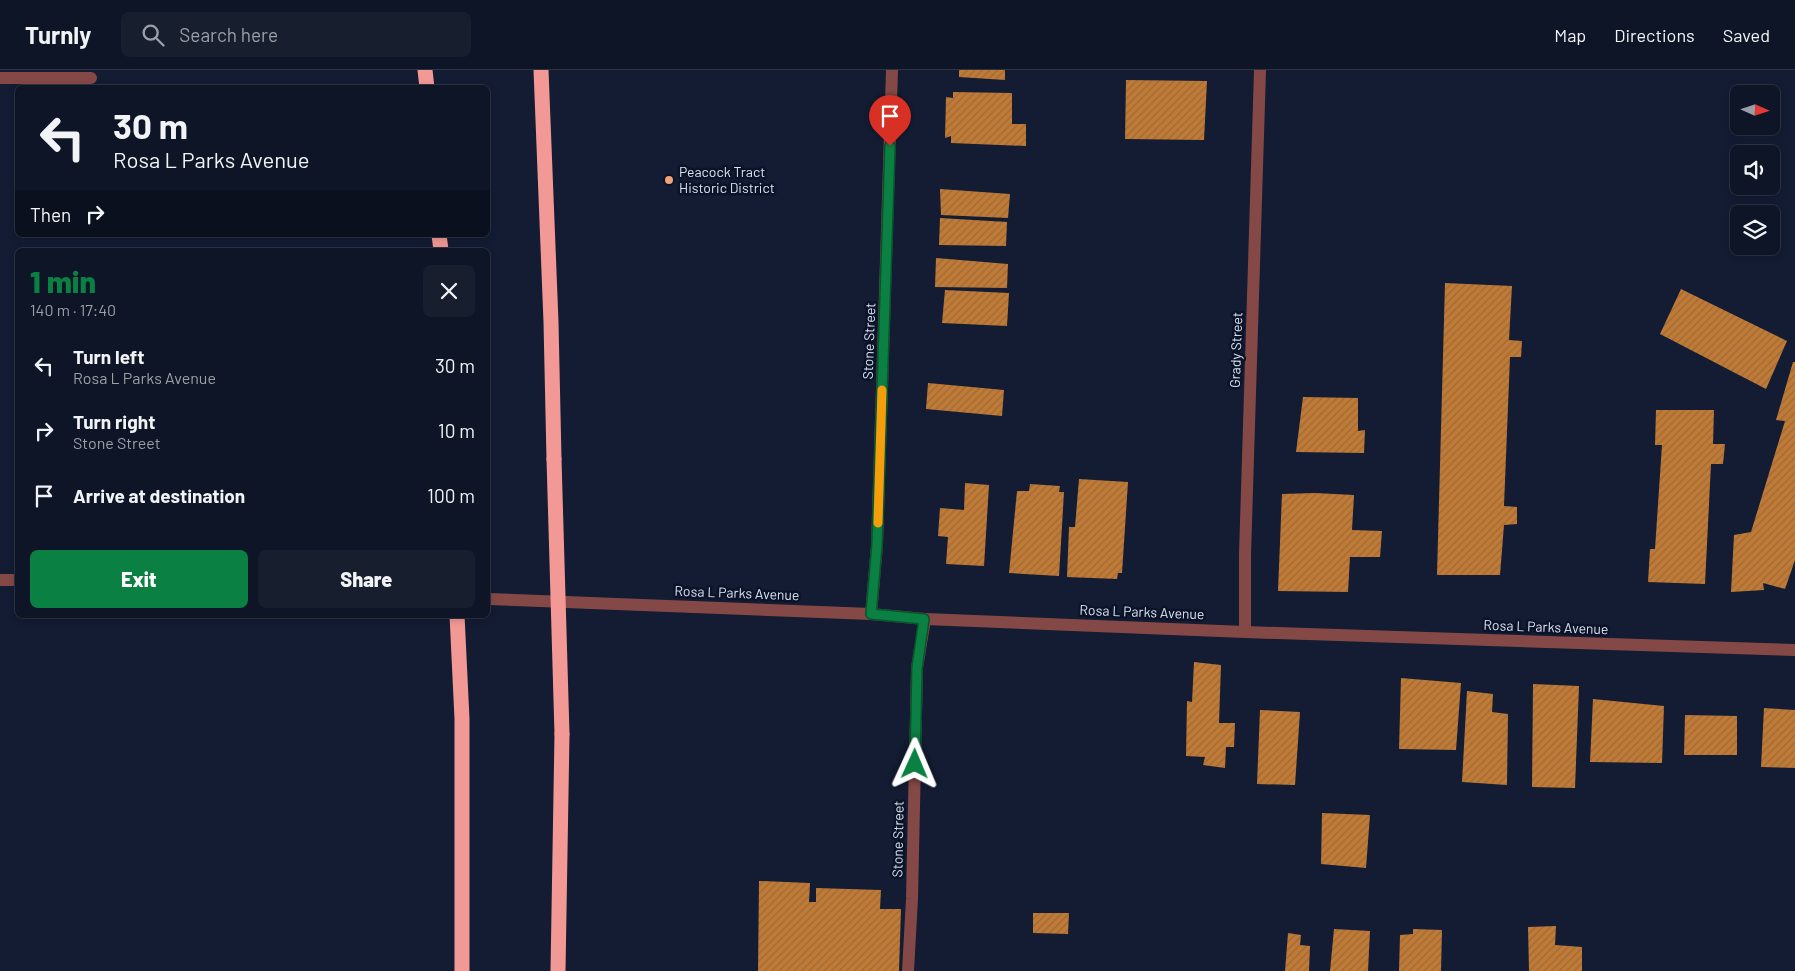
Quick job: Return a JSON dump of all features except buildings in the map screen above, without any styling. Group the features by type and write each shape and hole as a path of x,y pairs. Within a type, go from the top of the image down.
{"highway":[{"path":"425,70 427,85"},
{"path":"541,70 551,322 562,734 558,971"},
{"path":"457,618 462,719 462,971"}],"street":[{"name":"Stone Street","path":"871,614 877,545 892,70"},
{"name":"Grady Street","path":"1245,632 1245,545 1260,70"},
{"path":"0,78 91,78"},
{"path":"0,580 15,580"},
{"name":"Rosa L Parks Avenue","path":"490,599 871,614 924,619 1245,632 1795,650"},
{"name":"Stone Street","path":"908,971 912,899 917,668 924,619"}],"slow traffic":[{"path":"878,523 882,390"}],"place":[{"name":"Peacock Tract Historic District","path":"669,180"}],"route":[{"path":"890,146 877,545 871,614 924,619 917,668 915,764"}]}
